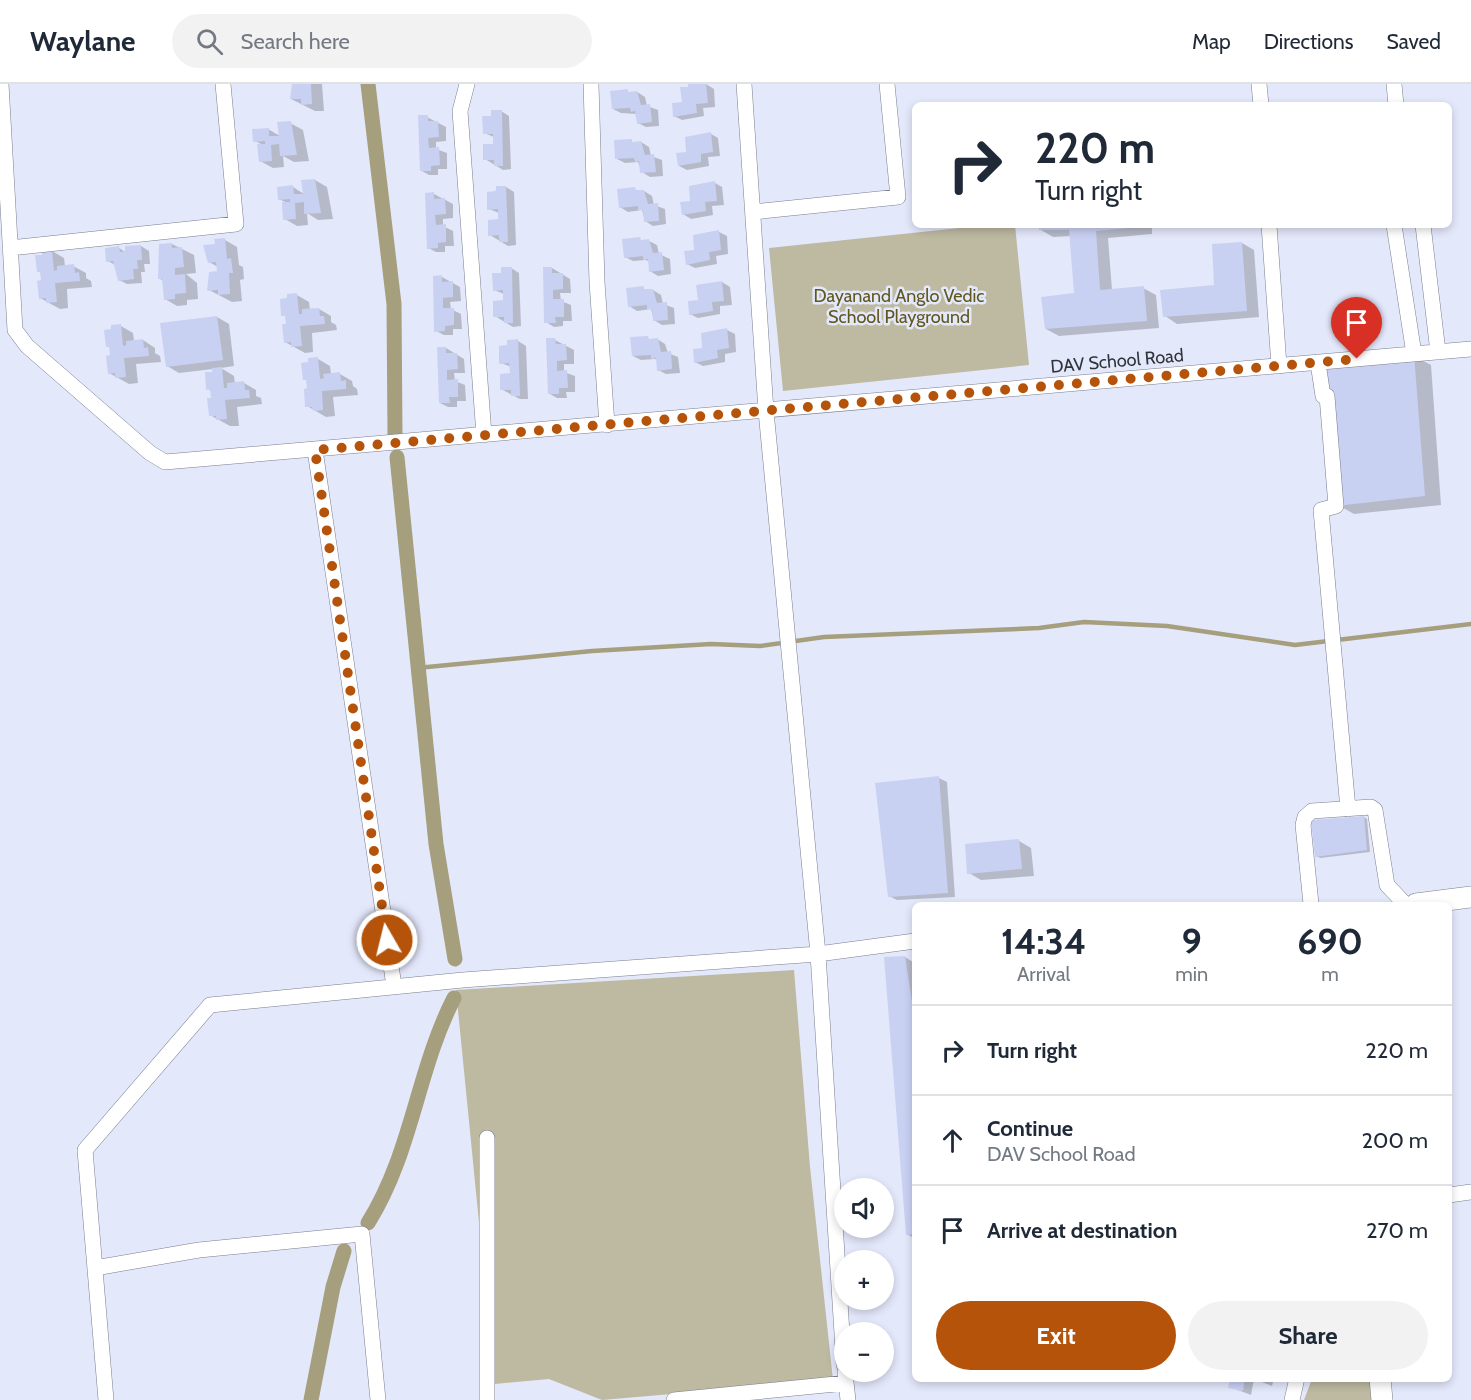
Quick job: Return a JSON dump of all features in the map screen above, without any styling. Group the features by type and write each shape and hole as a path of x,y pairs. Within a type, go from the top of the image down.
{"main road":[{"path":"1432,902 1471,897"},
{"path":"1380,1382 1382,1400"}],"street":[{"name":"DAV School Road","path":"1,84 15,330 27,346 150,453 165,462 1471,349"},
{"path":"10,249 236,224 224,84"},
{"path":"467,84 460,111 484,435"},
{"path":"591,84 597,282 608,424"},
{"path":"744,84 766,411 818,954 841,1322"},
{"path":"753,212 898,197 887,84"},
{"path":"1260,84 1261,102"},
{"path":"1394,84 1396,102"},
{"path":"1269,228 1279,366"},
{"path":"1394,228 1414,354"},
{"path":"1423,228 1438,352"},
{"path":"1318,363 1323,396 1328,396 1336,506 1321,510 1348,809"},
{"path":"315,450 394,987"},
{"path":"1311,902 1303,825 1305,817 1312,811 1371,807 1375,810 1387,885 1403,902"},
{"path":"106,1400 85,1150 210,1005 394,987 818,954 912,941"},
{"path":"487,1138 487,1400"},
{"path":"1452,1195 1471,1192"},
{"path":"95,1268 199,1250 362,1234 378,1400"},
{"path":"674,1400 834,1379"},
{"path":"846,1382 848,1400"},
{"path":"1292,1400 1296,1382"}],"green space":[{"name":"Dayanand Anglo Vedic School Playground","path":"959,228 1015,228 1029,365 783,391 769,248"},
{"path":"794,970 810,1167 833,1380 602,1400 549,1379 495,1384 456,990"},
{"path":"1311,1382 1373,1382 1375,1400 1304,1400"}],"building":[{"path":"292,84 311,84 312,104 301,105 301,99 290,99"},
{"path":"688,84 706,84 708,103 696,104 697,113 673,117 672,103 682,102 680,87 688,87"},
{"path":"628,89 628,92 637,91 641,105 650,104 652,122 637,124 635,111 631,112 630,108 612,109 610,91"},
{"path":"491,110 502,110 503,166 494,166 494,160 483,160 483,144 493,144 493,134 483,134 482,116 491,116"},
{"path":"418,115 428,115 428,121 438,121 439,137 428,138 429,148 439,147 440,165 431,166 431,171 420,171"},
{"path":"291,121 297,155 280,156 279,144 271,145 272,161 259,162 257,144 265,144 265,141 253,142 252,129 269,128 269,136 279,136 277,122"},
{"path":"711,132 713,152 701,154 701,162 678,166 676,153 686,152 685,137"},
{"path":"632,139 632,142 641,141 645,155 654,154 656,172 640,173 639,161 635,162 634,158 615,159 614,140"},
{"path":"315,179 321,213 304,214 304,202 295,203 296,219 283,220 282,202 290,202 290,199 278,200 277,187 293,185 294,194 303,194 301,180"},
{"path":"715,181 717,201 705,202 706,211 682,215 680,202 690,201 689,186"},
{"path":"496,186 506,186 508,242 499,242 499,235 488,236 488,220 498,219 498,209 487,210 487,192 496,191"},
{"path":"635,187 636,190 644,190 648,204 658,203 659,221 644,222 643,210 638,210 638,206 619,208 617,189"},
{"path":"434,192 434,199 445,198 446,214 435,215 436,225 446,224 446,242 438,243 438,248 427,249 425,193"},
{"path":"1039,228 1129,228 1096,231 1100,290 1144,286 1147,321 1045,329 1041,297 1074,293 1069,230 1039,230"},
{"path":"719,230 721,250 709,252 710,260 686,265 684,251 694,250 693,235"},
{"path":"640,237 641,240 649,239 653,253 662,252 664,270 649,272 648,259 643,260 643,256 624,258 622,239"},
{"path":"225,238 227,259 231,258 233,273 229,273 230,294 218,295 218,290 207,291 209,272 217,271 216,262 208,263 203,245 215,244 214,239"},
{"path":"1242,242 1247,311 1163,317 1160,290 1214,285 1212,244"},
{"path":"172,243 172,248 182,247 184,267 175,268 175,275 185,274 186,293 175,294 175,299 164,300 162,279 158,279 159,244"},
{"path":"141,245 142,260 137,260 138,269 133,269 134,279 118,281 113,261 106,262 105,248 119,246 120,252 125,251 125,246"},
{"path":"52,249 54,271 57,270 57,266 74,264 75,273 79,272 80,281 55,283 57,302 46,303 46,298 39,299 37,281 41,280 40,272 37,272 35,255 42,255 42,250"},
{"path":"501,267 512,267 513,323 504,323 504,317 493,317 493,301 503,300 503,290 493,291 492,273 501,273"},
{"path":"543,267 552,267 552,273 563,273 563,289 553,290 553,299 564,299 564,317 555,317 556,323 544,323"},
{"path":"442,275 442,282 453,281 453,297 443,298 443,308 454,308 454,325 445,326 445,331 434,332 433,276"},
{"path":"722,281 724,301 712,302 713,311 689,315 688,301 698,300 696,285"},
{"path":"644,286 644,289 653,289 657,303 667,302 668,320 653,321 652,309 647,309 647,305 628,307 626,288"},
{"path":"297,293 299,314 302,314 302,309 319,308 320,316 324,316 325,324 300,326 302,346 291,347 291,342 284,343 282,324 286,324 285,316 281,316 280,299 287,298 287,294"},
{"path":"217,316 223,360 166,367 160,323"},
{"path":"121,324 123,346 126,345 126,341 143,339 144,348 148,347 149,356 124,358 126,377 115,378 115,373 108,374 106,356 110,355 109,347 106,347 104,330 111,329 111,325"},
{"path":"727,328 729,348 717,350 718,358 694,363 693,349 702,348 701,333"},
{"path":"648,336 649,339 658,338 661,352 671,351 672,369 657,371 656,358 651,359 651,355 632,356 630,337"},
{"path":"546,338 555,338 556,344 566,344 567,360 557,361 557,371 567,370 568,388 559,388 559,394 548,394"},
{"path":"518,339 520,396 511,396 511,390 500,390 500,374 510,373 509,363 499,364 499,346 507,345 507,340"},
{"path":"437,347 446,347 446,353 457,353 458,369 447,370 447,380 458,379 458,397 449,397 450,403 439,403"},
{"path":"1414,354 1425,496 1336,506 1318,363"},
{"path":"318,357 320,379 324,378 323,374 340,372 341,381 346,380 346,389 322,391 323,410 313,411 312,407 305,407 304,389 307,388 306,380 303,380 301,363 308,362 308,358"},
{"path":"222,367 224,388 227,388 227,383 244,381 245,390 249,390 250,398 225,400 227,419 216,420 216,416 209,416 207,398 211,398 210,389 206,390 205,372 212,372 212,368"},
{"path":"939,776 948,893 888,897 875,783"},
{"path":"1364,816 1367,850 1315,857 1311,820"},
{"path":"1019,839 1022,869 967,874 965,844"},
{"path":"905,956 912,1002 912,1234 906,1235 884,957"},
{"path":"1229,1382 1244,1382 1243,1391 1228,1388"}],"waterway":[{"path":"368,84 394,304 395,434"},
{"path":"397,457 436,844 455,959"},
{"path":"417,668 592,651 711,644 760,646 824,637 1039,628 1084,622 1167,626 1295,645 1471,624"},
{"path":"368,1223 395,1168 441,1025 454,998"},
{"path":"311,1400 333,1287 344,1251"}],"route":[{"path":"387,940 315,450 1357,359"}]}
